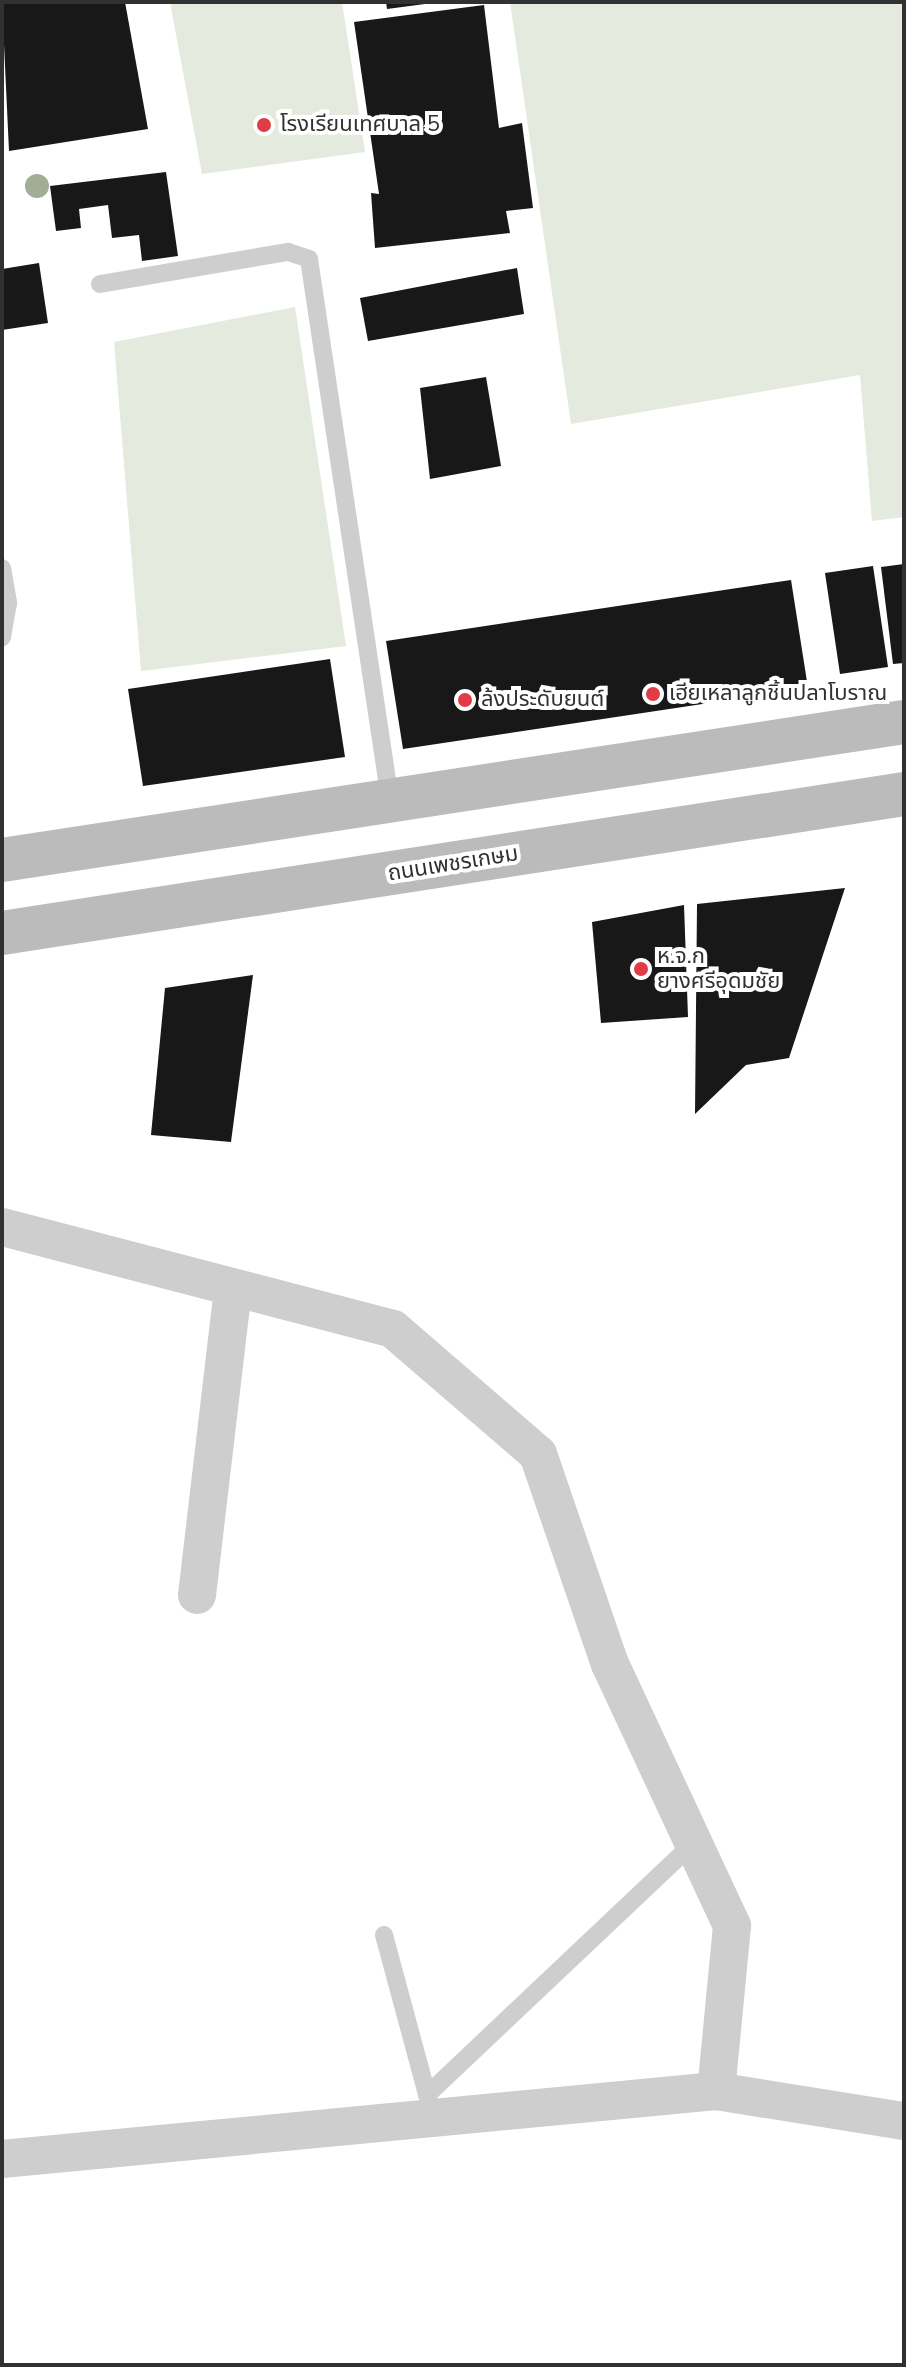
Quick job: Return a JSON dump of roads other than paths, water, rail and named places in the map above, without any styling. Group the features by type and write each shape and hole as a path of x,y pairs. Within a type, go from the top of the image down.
{"main road":[{"path":"2,860 904,722"},
{"name":"ถนนเพชรเกษม","path":"2,933 904,794"}],"street":[{"path":"2,1227 233,1290 393,1329 538,1454 610,1664 697,1840 732,1926 716,2091"},
{"path":"197,1595 233,1290"},
{"path":"2,2159 174,2148 430,2105 716,2091 904,2121"}],"lane":[{"path":"100,284 288,252 309,259 390,800"},
{"path":"2,568 8,603 2,637"},
{"path":"384,1935 430,2105 697,1840"}],"place":[{"name":"โรงเรียนเทศบาล 5","path":"264,125"},
{"name":"เฮียเหลาลูกชิ้นปลาโบราณ","path":"653,694"},
{"name":"ล้งประดับยนต์","path":"465,700"},
{"name":"ห.จ.ก ยางศรีอุดมชัย","path":"641,969"}]}
